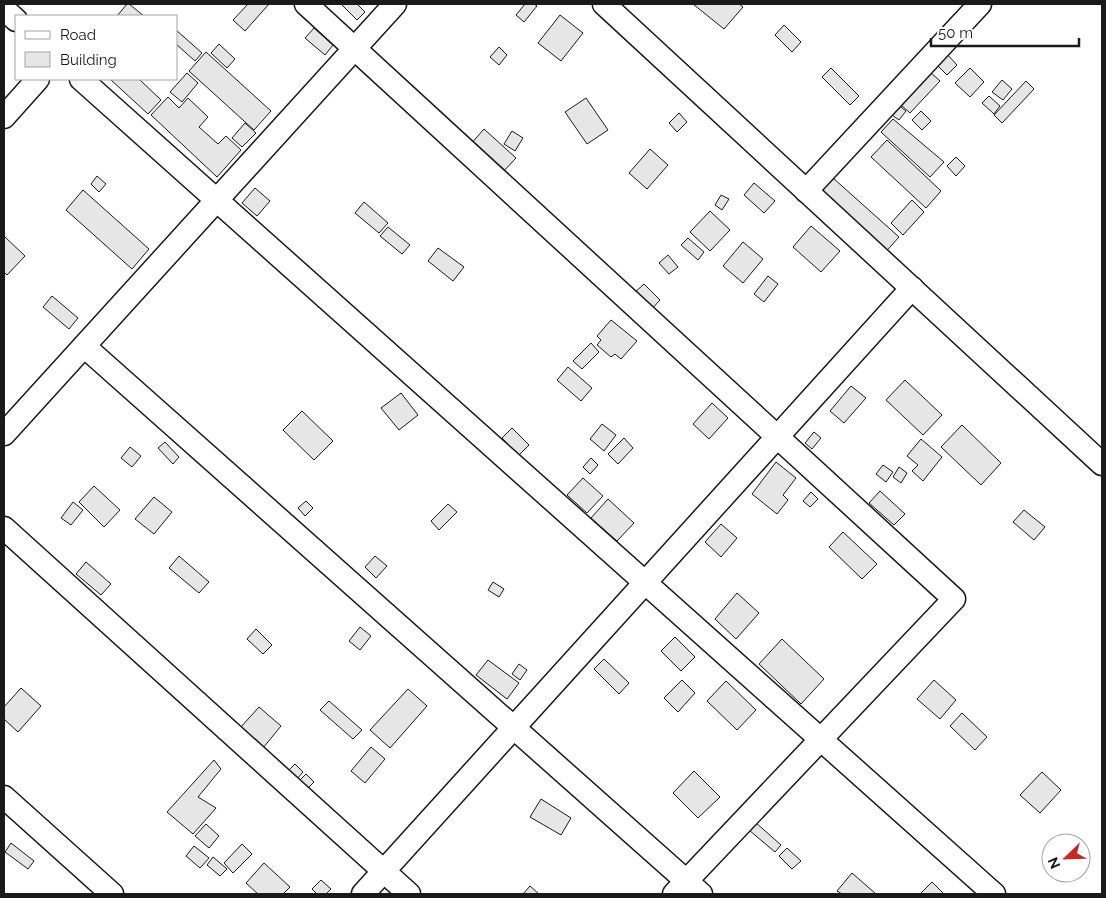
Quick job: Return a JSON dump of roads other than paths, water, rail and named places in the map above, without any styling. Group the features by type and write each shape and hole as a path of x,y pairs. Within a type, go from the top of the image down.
{"street":[{"path":"84,346 514,728 687,890 821,739 954,598 306,4"},
{"path":"4,434 395,4"},
{"path":"604,4 1102,464"},
{"path":"806,191 980,4"},
{"path":"4,9 15,19"},
{"path":"4,118 37,80"},
{"path":"83,80 994,894"},
{"path":"363,894 912,288"},
{"path":"4,528 409,894"},
{"path":"4,797 112,894"}]}
